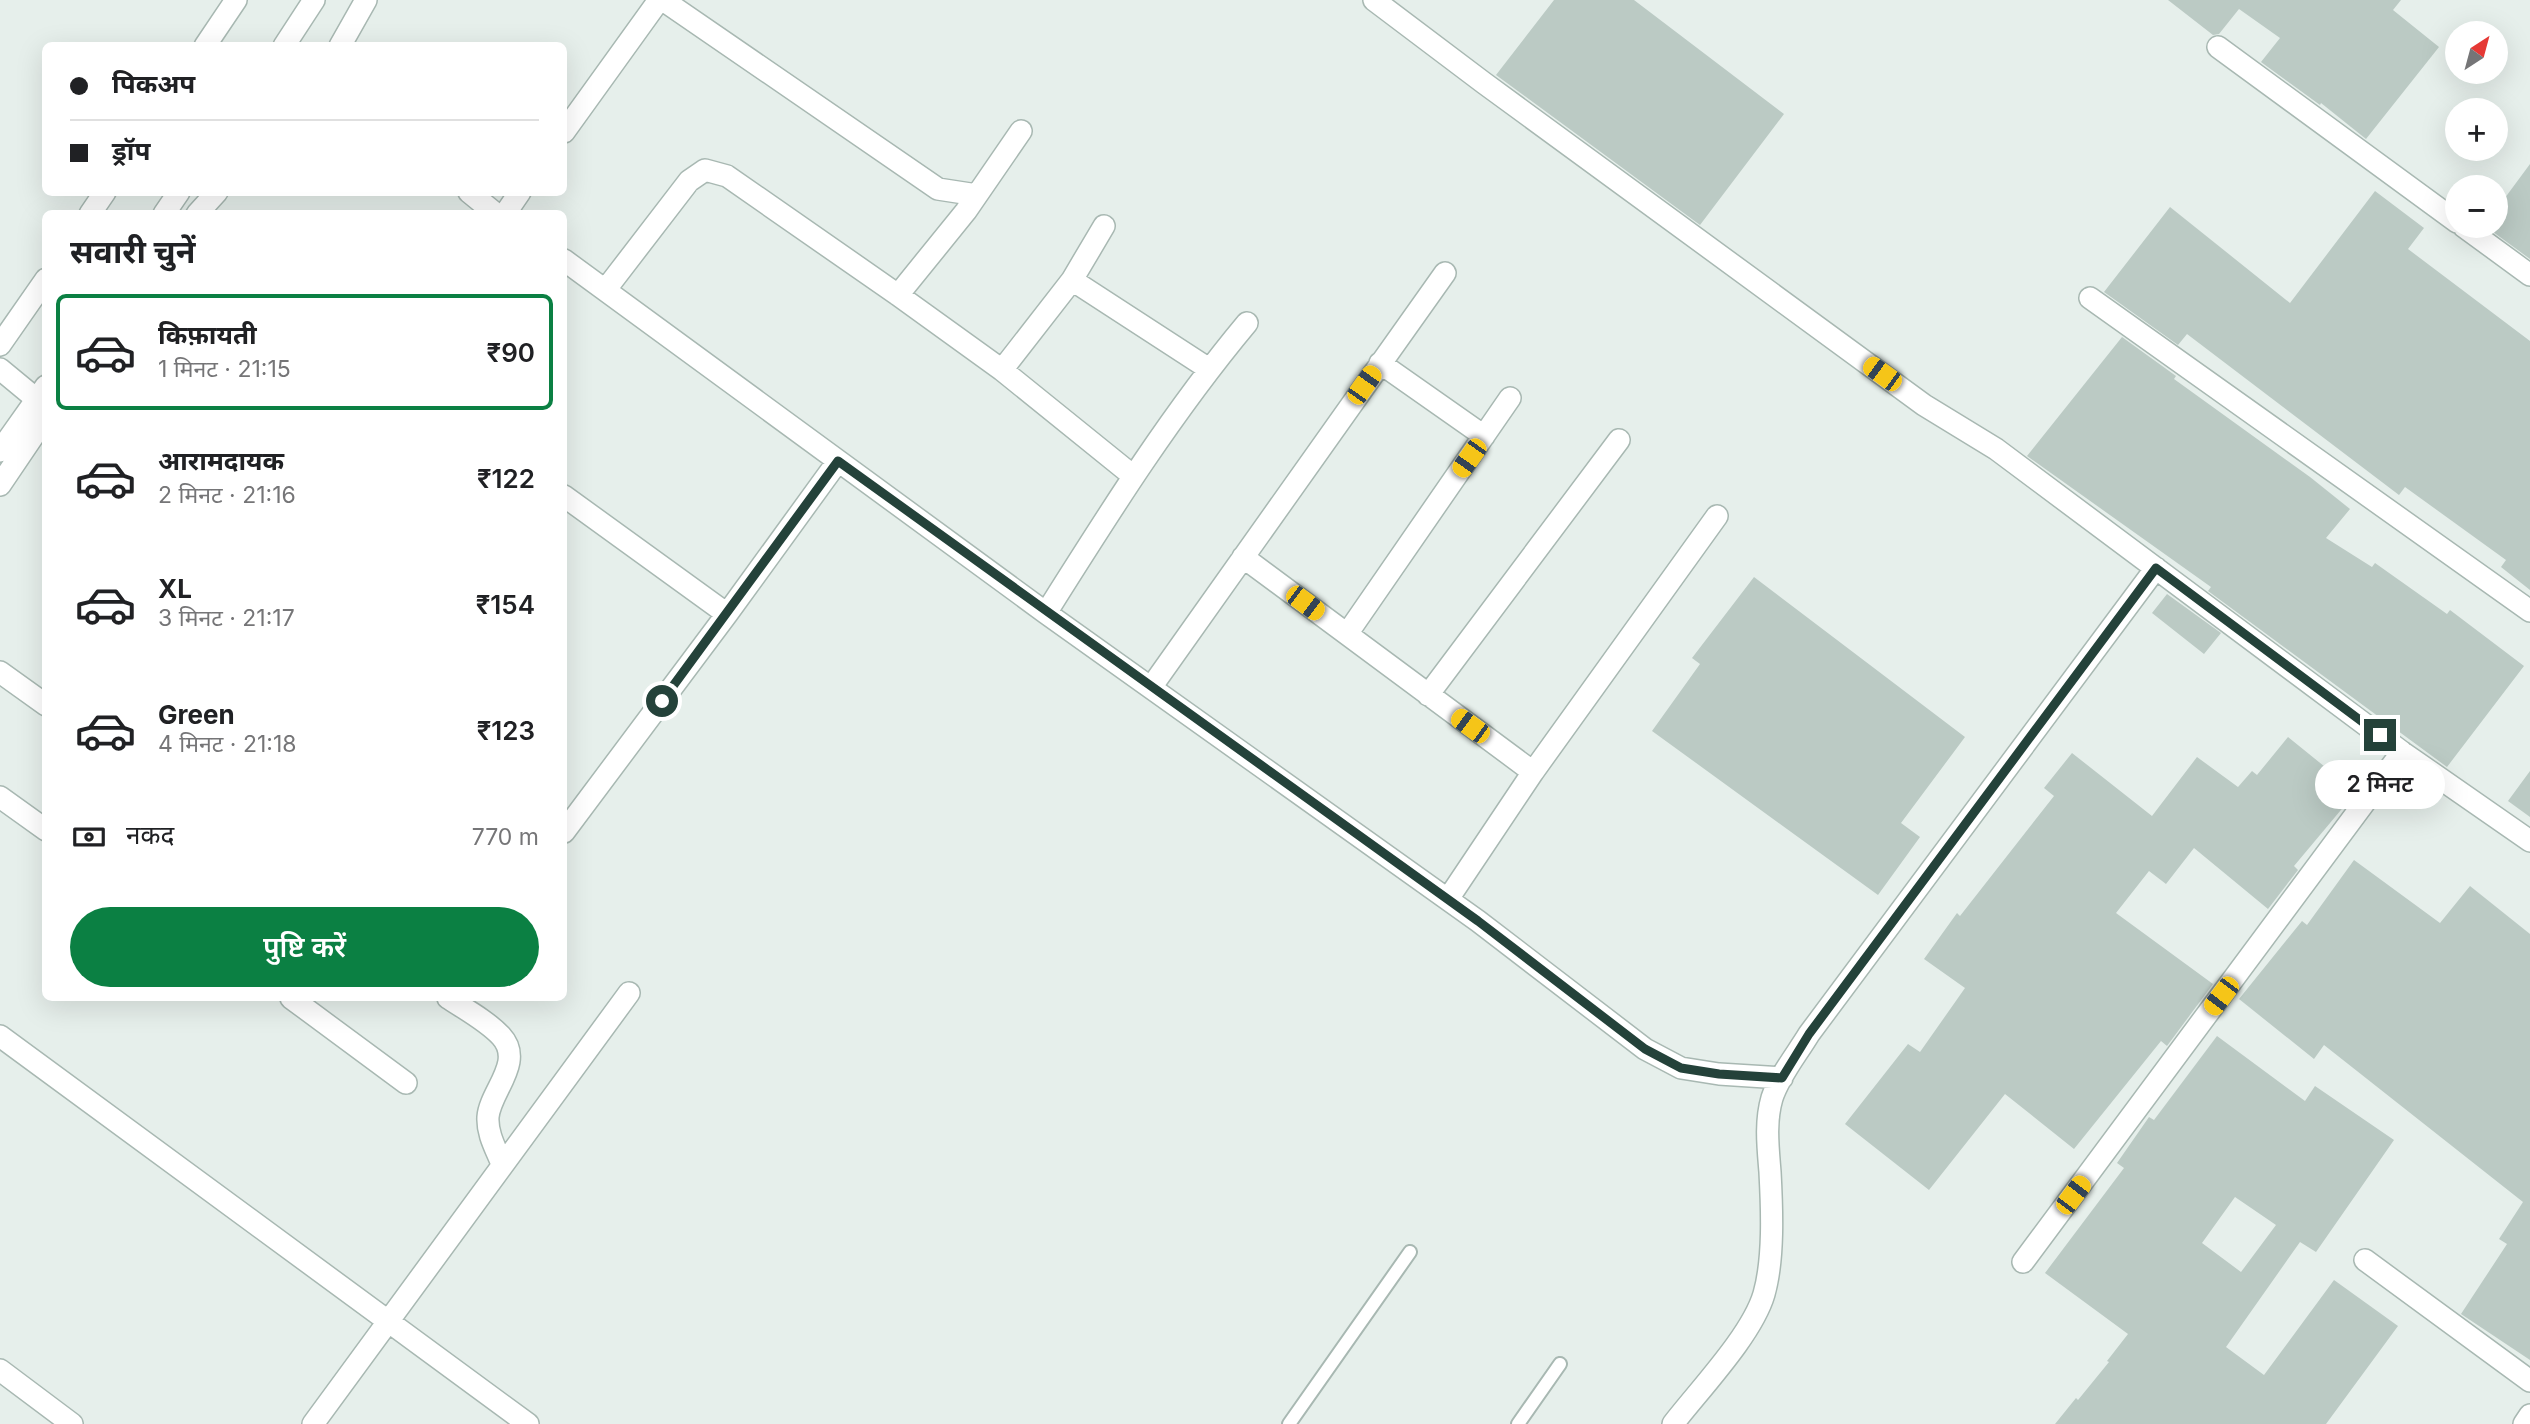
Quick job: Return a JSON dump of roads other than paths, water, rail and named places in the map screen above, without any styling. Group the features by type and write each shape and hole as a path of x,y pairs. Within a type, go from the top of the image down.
{"street":[{"path":"208,42 236,0"},
{"path":"287,42 314,0"},
{"path":"342,42 366,0"},
{"path":"567,128 661,0 938,189 977,195"},
{"path":"1374,0 1913,397 1996,449 2402,752 2530,841"},
{"path":"2218,47 2445,213"},
{"path":"898,295 977,195 1021,131"},
{"path":"606,289 689,181 705,170 727,176 1002,370 1132,475"},
{"path":"201,210 213,196"},
{"path":"473,196 491,210"},
{"path":"1002,370 1072,281 1104,226"},
{"path":"2479,238 2530,275"},
{"path":"567,262 1046,612 1448,899 1645,1049 1681,1068 1719,1074 1782,1078"},
{"path":"1152,686 1445,273"},
{"path":"1072,281 1209,369"},
{"path":"0,345 42,285"},
{"path":"2090,298 2530,611"},
{"path":"1046,612 1132,475 1209,369 1247,323"},
{"path":"1380,363 1484,436"},
{"path":"0,369 42,401"},
{"path":"1347,634 1510,398"},
{"path":"0,451 42,403"},
{"path":"0,485 42,404"},
{"path":"1428,695 1619,440"},
{"path":"567,828 838,461"},
{"path":"567,505 727,614"},
{"path":"1448,899 1533,772 1717,516"},
{"path":"1243,557 1533,772"},
{"path":"1673,1424 1749,1327 1764,1295 1770,1263 1767,1130 1773,1097 1782,1078 1809,1034 2156,568"},
{"path":"0,672 42,702"},
{"path":"2023,1262 2402,752"},
{"path":"0,797 42,827"},
{"path":"313,1424 629,993"},
{"path":"295,1001 406,1083"},
{"path":"452,1001 492,1028 508,1046 507,1071 488,1117 489,1131 502,1164"},
{"path":"0,1036 528,1424"},
{"path":"2365,1260 2530,1381"},
{"path":"0,1370 72,1424"},
{"path":"2524,1424 2530,1415"}],"lane":[{"path":"1289,1424 1410,1252"},
{"path":"1518,1424 1560,1364"}]}
